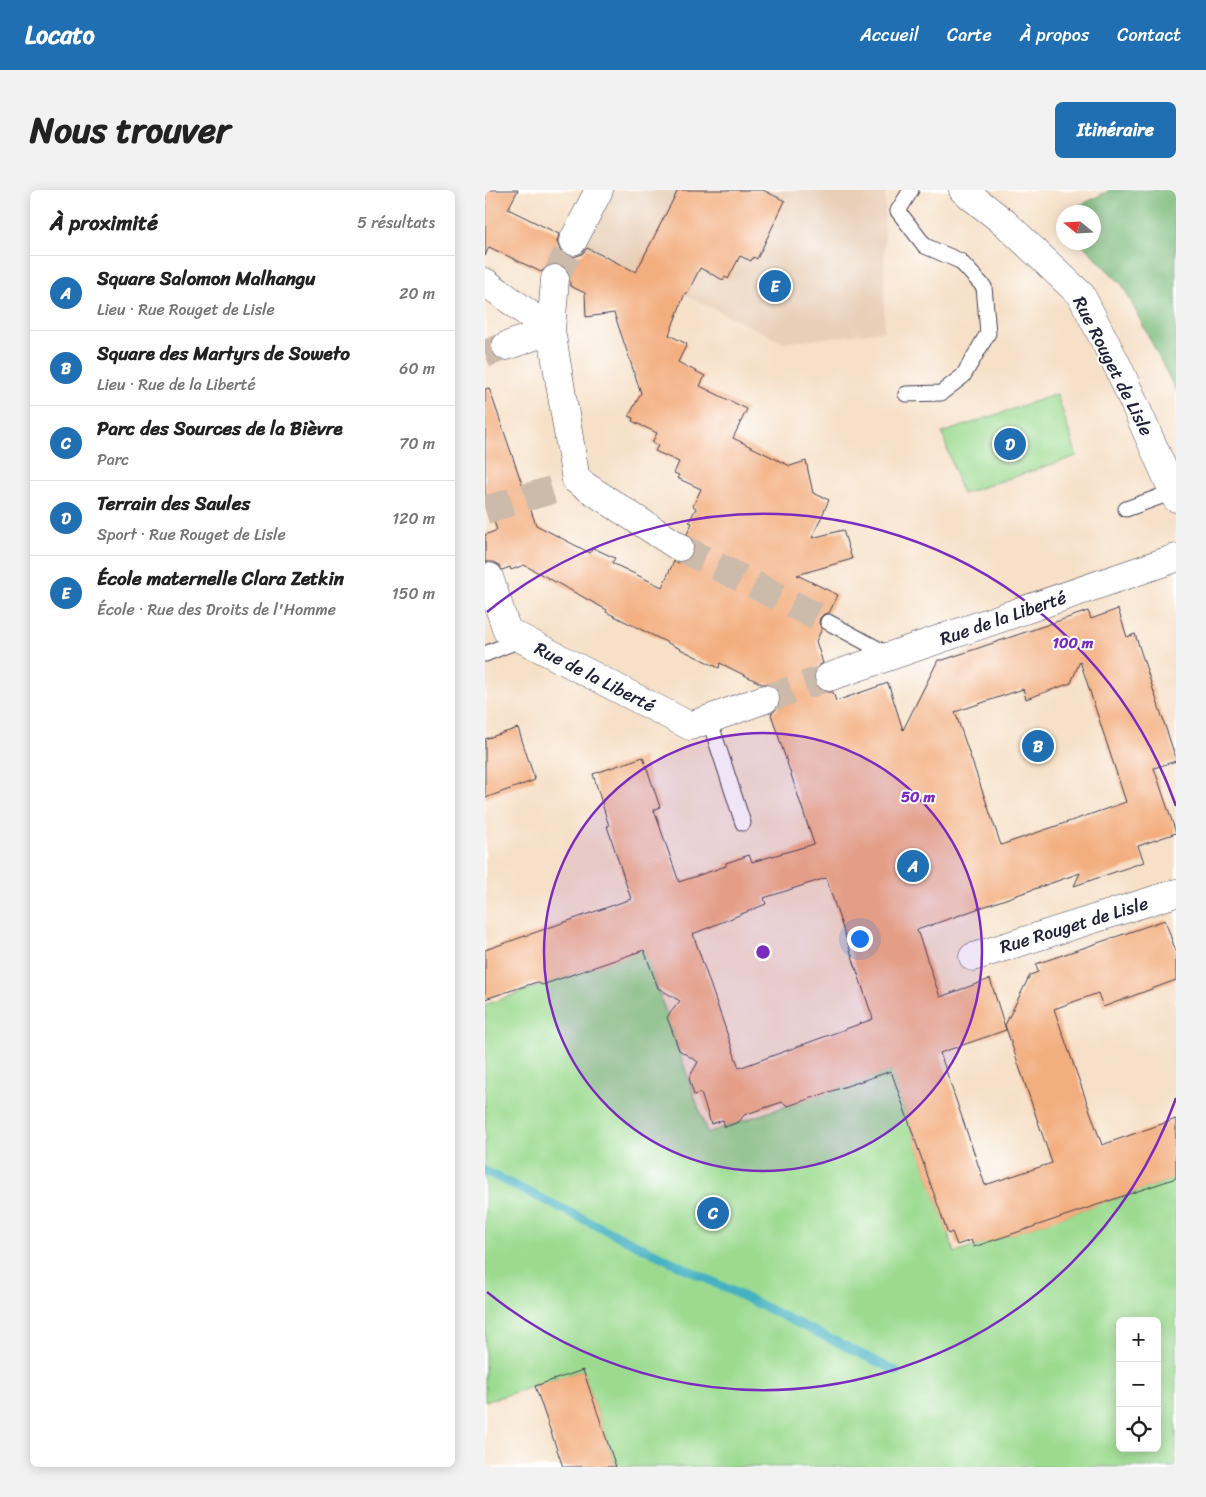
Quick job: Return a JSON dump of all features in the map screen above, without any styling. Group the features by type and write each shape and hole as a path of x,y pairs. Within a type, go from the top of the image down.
{"street":[{"path":"573,241 599,190"},
{"name":"Rue Rouget de Lisle","path":"963,190 1005,223 1081,295 1119,368 1175,495"},
{"path":"555,279 551,330 576,480 679,547"},
{"path":"485,282 551,330"},
{"path":"506,346 551,330"},
{"name":"Rue de la Liberté","path":"829,677 1176,558"},
{"name":"Rue de la Liberté","path":"489,577 507,631 690,726 765,699"},
{"name":"Rue Rouget de Lisle","path":"973,957 1176,893"}],"lane":[{"path":"906,394 941,393 963,376 988,333 984,287 960,262 925,246 898,211 911,190"},
{"path":"1126,509 1175,495"},
{"path":"828,622 891,656"},
{"path":"485,654 522,639"},
{"path":"709,719 743,823"}],"shaded area":[{"path":"599,190 885,190 884,331 784,343 573,241"}],"green space":[{"path":"1110,190 1176,190 1176,391 1123,286 1088,250 1101,250 1101,205 1081,205"},
{"path":"1057,394 1077,456 962,494 942,433"},
{"path":"644,949 707,1133 891,1071 955,1253 1176,1178 1176,1467 616,1467 583,1370 485,1402 485,1005"}],"building":[{"path":"485,190 518,190 508,209 559,234 557,242 560,250 565,255 574,257 582,254 587,248 636,272 678,190 763,190 785,201 757,259 753,257 751,261 740,256 728,279 725,277 723,280 700,268 687,294 685,293 669,335 687,344 678,362 705,376 700,386 747,409 733,438 790,466 806,461 813,493 829,500 812,538 843,530 852,559 797,575 838,595 829,613 824,614 820,618 819,623 822,629 816,641 823,663 817,667 814,674 814,683 818,688 826,692 833,692 836,701 888,683 903,730 938,660 943,660 1088,611 1091,619 1118,609 1127,637 1135,634 1176,759 1176,761 1154,768 1176,833 1138,846 1144,862 1074,886 1080,873 917,930 940,997 990,979 1006,1030 940,1053 985,1185 1052,1163 1005,1025 1030,975 1038,972 1036,964 1165,920 1176,952 1176,980 1103,1007 1098,993 1054,1009 1102,1145 1176,1119 1176,1178 974,1247 971,1240 957,1245 952,1232 948,1234 891,1071 788,1106 782,1102 744,1115 739,1122 725,1127 723,1120 711,1124 701,1093 694,1095 689,1078 698,1062 679,1050 667,1017 680,1001 658,988 644,950 542,985 537,982 485,999 485,950 631,899 607,826 609,826 593,774 643,757 660,807 654,810 679,882 726,866 726,863 749,855 752,862 814,844 771,714 777,709 780,702 780,694 775,687 762,684 720,663 719,668 606,612 607,610 524,565 511,570 510,567 502,570 499,565 493,562 485,562 485,535 497,530 485,495 485,389 489,388 536,525 590,553 593,548 615,558 612,563 662,587 674,561 679,563 686,561 692,555 695,548 693,540 687,534 692,523 689,522 696,508 693,506 701,489 677,478 679,475 674,473 679,462 655,451 658,446 652,443 657,433 632,421 633,418 629,416 641,393 614,313 586,317 585,293 570,286 569,273 563,266 557,264 549,265 541,272 489,247 485,256","holes":["1080,661 1126,802 1001,845 955,712 1023,689 1026,699 1071,683","826,878 873,1019 739,1068 693,934 766,904 764,898"]},
{"path":"518,728 535,780 485,798 485,739"},
{"path":"583,1370 616,1467 563,1467 535,1386"}],"waterway":[{"path":"485,1171 896,1371"}],"tunnel":[{"path":"555,279 573,241"},
{"path":"485,354 506,346"},
{"path":"485,510 555,489"},
{"path":"679,547 828,622"},
{"path":"765,699 829,677"}],"place":[{"name":"École maternelle Clara Zetkin","path":"775,286"},
{"name":"Terrain des Saules","path":"1010,444"},
{"name":"Square des Martyrs de Soweto","path":"1038,746"},
{"name":"Square Salomon Malhangu","path":"913,866"},
{"name":"Parc des Sources de la Bièvre","path":"713,1213"}]}
